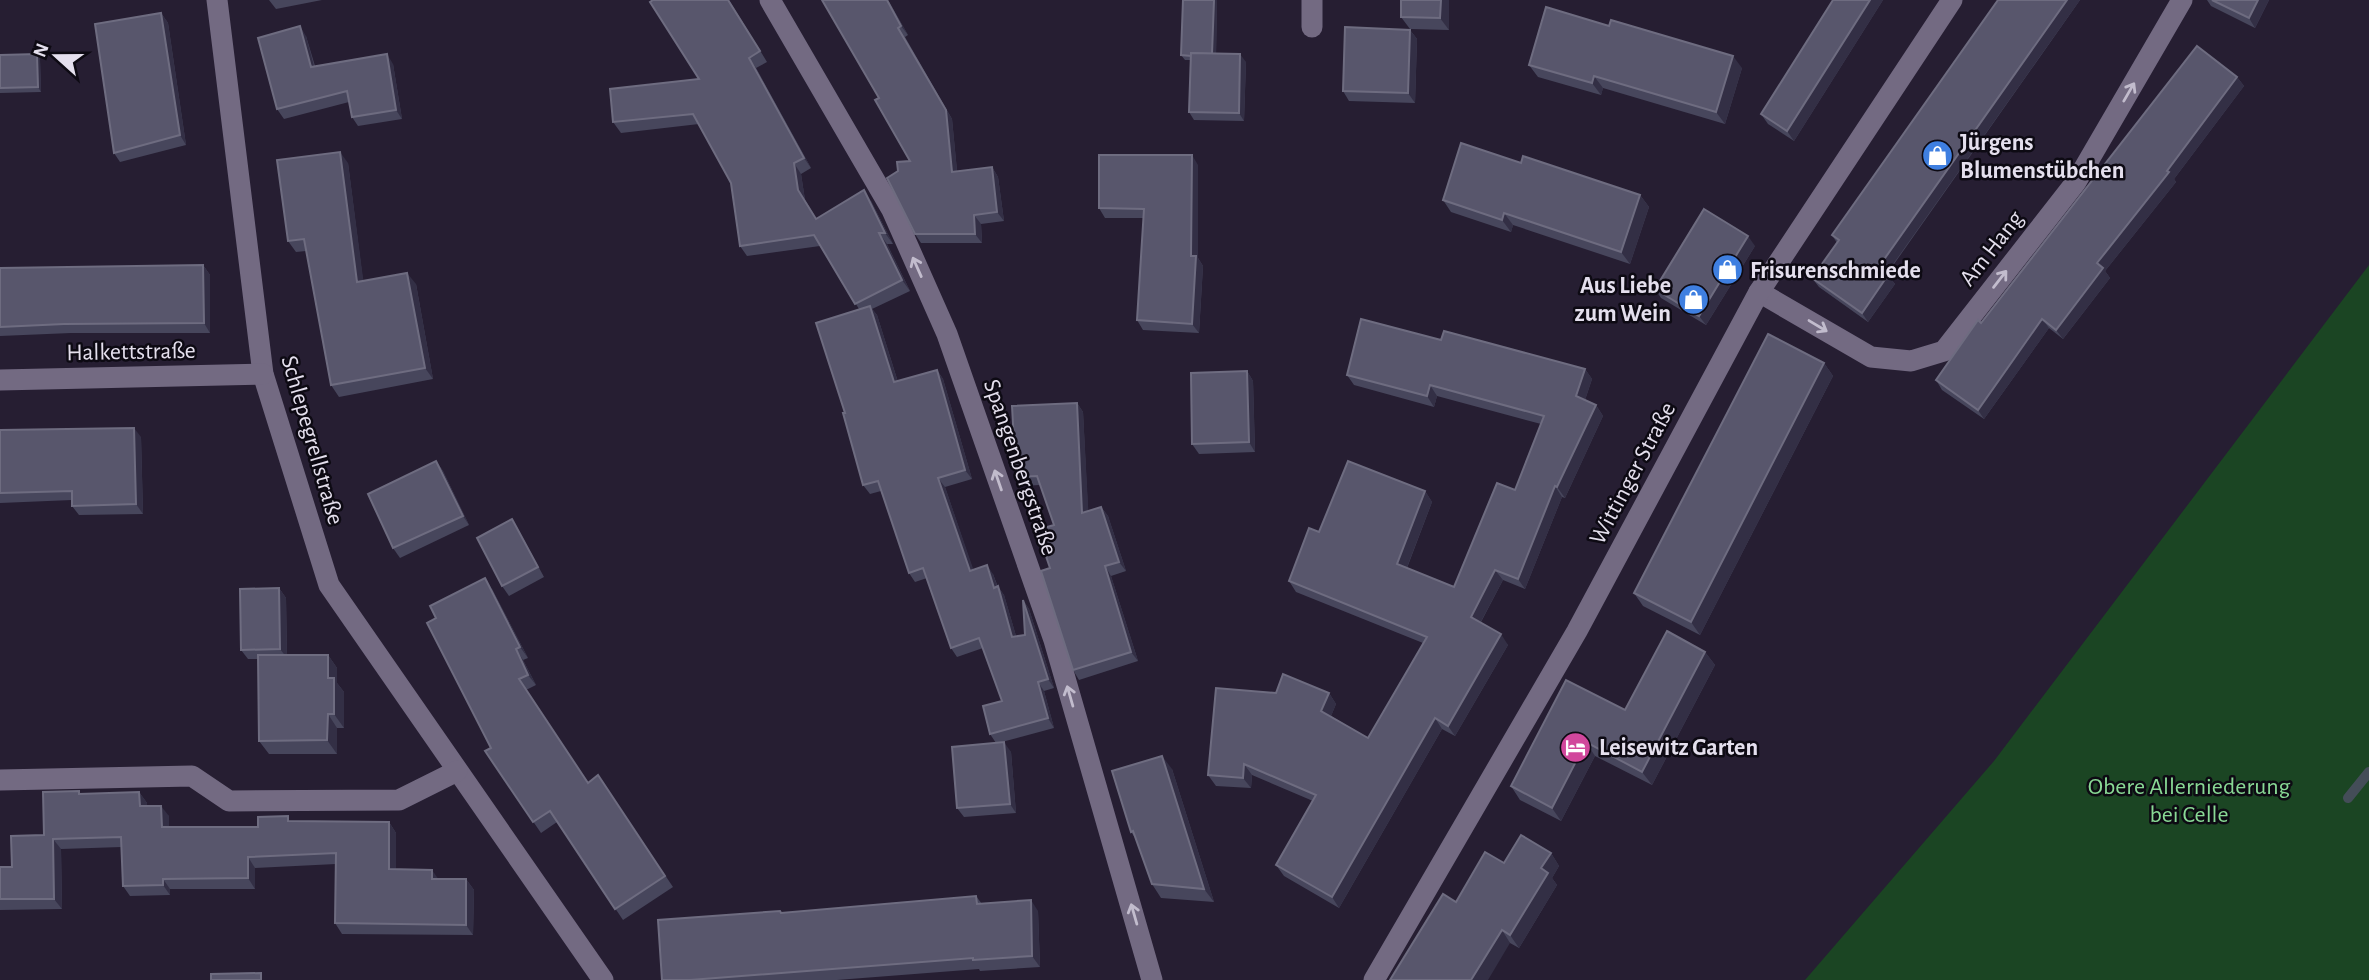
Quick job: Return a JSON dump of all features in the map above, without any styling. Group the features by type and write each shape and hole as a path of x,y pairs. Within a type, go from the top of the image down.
{"street":[{"name":"Schlepegrellstraße","path":"217,0 262,374 329,585 603,980"},
{"name":"Spangenbergstraße","path":"770,0 892,210 947,334 1054,640 1152,980"},
{"path":"1311,27 1312,0"},
{"name":"Wittinger Straße","path":"1374,980 1577,631 1759,292 1951,0"},
{"name":"Am Hang","path":"1759,292 1871,358 1911,361 1944,351 2076,182 2182,0"},
{"name":"Halkettstraße","path":"0,380 262,374"},
{"path":"0,780 192,776 229,801 399,800 457,771"}],"green space":[{"name":"Obere Allerniederung bei Celle","path":"2369,265 2369,980 1805,980 1994,761"}],"building":[{"path":"728,0 760,51 749,58 804,158 794,163 798,190 816,219 864,190 885,233 879,233 902,280 855,304 814,235 740,246 731,183 693,114 613,122 610,89 699,79 650,2"},
{"path":"822,0 887,0 901,26 898,28 946,110 952,172 992,167 997,212 974,215 975,234 915,234 887,178 898,171 897,162 910,161 875,100 879,98"},
{"path":"1183,0 1214,0 1212,54 1181,55"},
{"path":"1401,0 1441,0 1440,18 1401,17"},
{"path":"1833,0 1870,0 1787,131 1761,114"},
{"path":"1998,0 2067,0 1878,268 1888,275 1862,313 1812,278 1839,240 1832,235"},
{"path":"2212,0 2258,0 2249,18"},
{"path":"1546,7 1609,26 1611,20 1733,56 1716,112 1594,76 1592,83 1529,65"},
{"path":"161,13 180,135 114,153 95,24"},
{"path":"300,26 311,67 387,54 396,110 352,117 347,91 277,109 258,38"},
{"path":"1345,27 1410,30 1408,93 1343,91"},
{"path":"2197,46 2237,77 2167,171 2169,172 2097,263 2103,268 2056,330 2042,319 1978,410 1936,380 1978,320 1981,323"},
{"path":"1191,53 1240,54 1239,113 1189,112"},
{"path":"37,54 38,87 0,88 0,55"},
{"path":"1461,143 1521,163 1523,156 1640,195 1621,252 1504,213 1502,220 1443,200"},
{"path":"340,152 357,282 407,273 425,368 331,385 304,239 288,241 277,160"},
{"path":"1099,155 1192,155 1191,256 1196,256 1192,324 1137,320 1144,209 1099,208"},
{"path":"1704,209 1748,236 1699,316 1655,289"},
{"path":"203,265 204,323 0,327 0,268"},
{"path":"870,306 894,382 937,370 965,470 938,478 970,571 987,565 994,588 998,586 1012,637 1025,635 1023,600 1048,679 1038,682 1048,718 990,734 983,706 1002,701 979,638 951,648 923,568 909,573 878,481 863,485 845,413 816,323"},
{"path":"1361,319 1441,340 1444,331 1585,369 1576,396 1596,405 1557,487 1555,486 1518,579 1495,570 1471,617 1501,634 1448,726 1435,718 1332,897 1276,865 1316,795 1244,764 1243,778 1208,775 1216,688 1276,693 1283,674 1329,693 1321,711 1368,738 1427,637 1289,581 1309,528 1319,532 1348,461 1425,491 1397,564 1454,587 1497,483 1515,490 1544,416 1430,385 1427,396 1347,375"},
{"path":"1768,334 1824,363 1691,622 1634,593"},
{"path":"1247,371 1249,442 1192,444 1191,373"},
{"path":"1077,403 1082,513 1101,507 1119,562 1105,566 1131,652 1073,670 1041,571 1050,568 1037,530 1054,525 1037,476 1016,477 1012,406"},
{"path":"134,428 136,504 72,506 72,491 0,493 0,430"},
{"path":"436,461 463,516 393,548 368,494"},
{"path":"512,519 538,567 502,586 477,538"},
{"path":"485,578 520,647 516,649 528,675 519,679 588,783 598,775 665,876 615,909 550,811 533,822 485,751 491,748 427,623 436,618 430,606"},
{"path":"279,588 280,649 241,650 240,589"},
{"path":"1667,631 1705,652 1642,772 1586,742 1552,808 1511,786 1566,680 1625,710"},
{"path":"258,655 328,655 328,678 334,678 334,714 328,714 327,740 259,741"},
{"path":"1004,742 1010,804 957,808 952,747"},
{"path":"1162,756 1204,889 1152,884 1133,831 1131,832 1112,771"},
{"path":"79,791 79,794 139,792 140,806 161,806 162,827 258,827 258,817 288,816 288,821 389,822 389,869 432,870 432,879 466,879 466,925 335,923 336,853 248,857 248,878 163,879 163,885 123,886 121,837 53,839 54,899 0,899 0,867 12,867 11,836 44,835 43,792"},
{"path":"1521,835 1551,853 1541,868 1548,873 1510,935 1502,930 1471,980 1390,980 1443,894 1456,902 1485,852 1504,863"},
{"path":"976,896 977,904 1031,900 1032,956 662,980 658,920 781,913"},
{"path":"261,973 261,980 211,980 211,974"}],"waterway":[{"path":"2348,798 2369,772"}],"place":[{"name":"Jürgens Blumenstübchen","path":"1937,156"},
{"name":"Frisurenschmiede","path":"1727,270"},
{"name":"Aus Liebe zum Wein","path":"1694,299"},
{"name":"Leisewitz Garten","path":"1576,747"}]}
